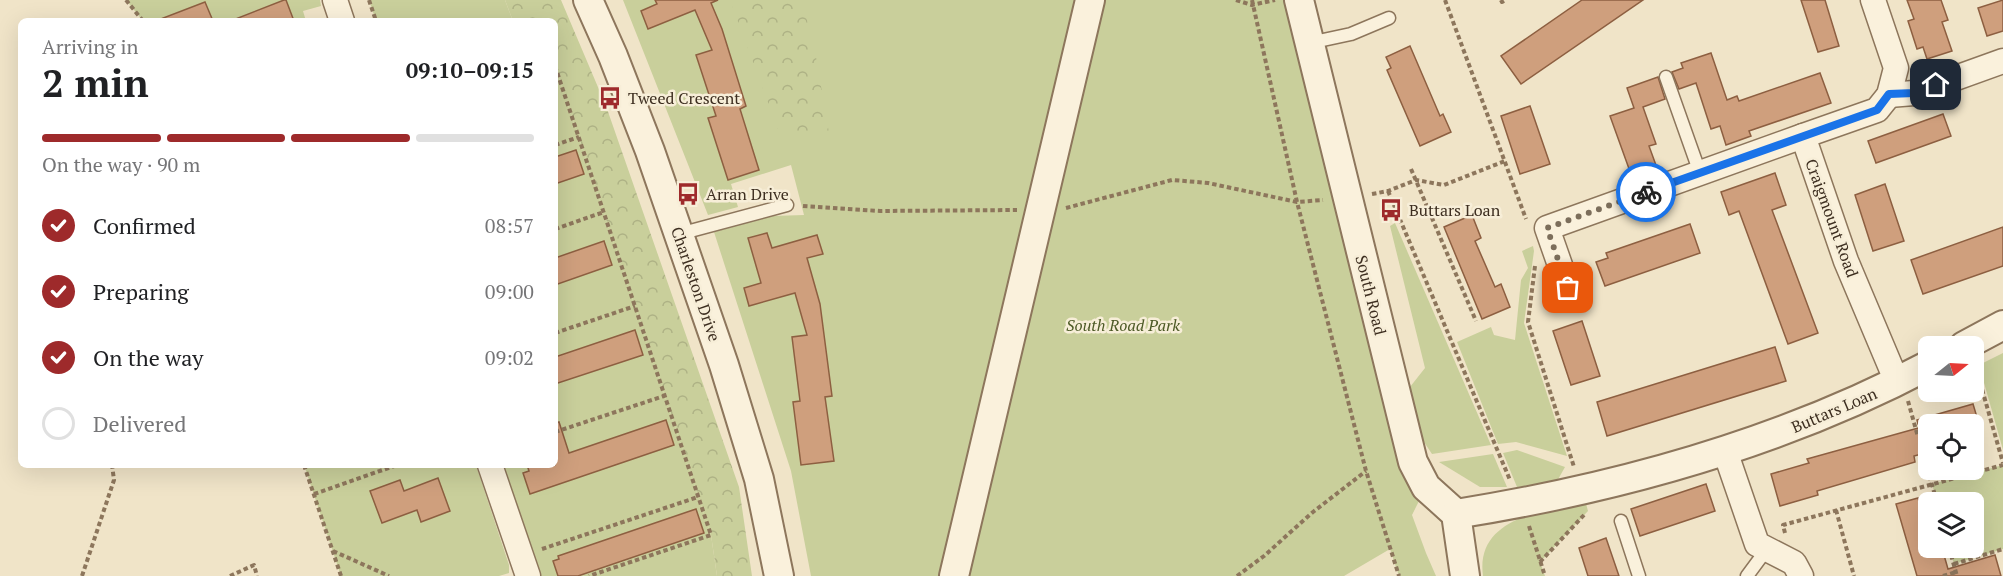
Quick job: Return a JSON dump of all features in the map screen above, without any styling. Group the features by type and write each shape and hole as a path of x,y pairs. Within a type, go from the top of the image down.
{"street":[{"path":"335,0 341,18"},
{"name":"Charleston Drive","path":"588,0 613,56 650,151 724,365 759,479 779,576"},
{"path":"954,576 1090,0"},
{"name":"South Road","path":"1299,0 1413,462 1426,486 1456,514"},
{"path":"1568,288 1547,228 1877,110 1889,94 1896,68 1874,0"},
{"path":"1889,94 1914,93 2003,61"},
{"name":"Craigmount Road","path":"1803,136 1846,261 1897,382"},
{"path":"1983,336 2003,325"},
{"name":"Buttars Loan","path":"1456,514 1520,504 1582,490 1725,451 1780,433 1824,415 1918,371"},
{"path":"1725,451 1757,544 1797,569"},
{"path":"491,468 525,566"},
{"path":"1456,514 1465,576"}],"lane":[{"path":"1309,43 1352,34 1389,18"},
{"path":"1666,76 1700,173"},
{"path":"679,234 787,205"},
{"path":"1622,521 1639,576"},
{"path":"1747,576 1767,549"}],"path":[{"path":"126,0 141,18"},
{"path":"369,0 375,18"},
{"path":"1236,0 1252,2 1275,0"},
{"path":"1445,0 1528,224"},
{"path":"1252,2 1297,202 1366,471 1399,576"},
{"path":"558,75 711,535 589,576"},
{"path":"558,144 579,137"},
{"path":"787,205 880,211 1060,210 1172,180 1208,183 1297,202 1347,199 1388,191 1416,180 1444,185 1504,161"},
{"path":"1411,169 1476,321"},
{"path":"1388,191 1526,516 1545,576"},
{"path":"558,228 604,212"},
{"path":"1536,263 1528,322 1588,511 1540,562"},
{"path":"558,332 635,306"},
{"path":"1897,382 1909,404 1918,437"},
{"path":"558,431 664,396"},
{"path":"1797,569 1783,525 2003,464 1984,397"},
{"path":"82,576 114,480 112,468"},
{"path":"305,468 340,576"},
{"path":"314,494 389,468"},
{"path":"1237,576 1366,471"},
{"path":"1931,480 1934,492"},
{"path":"525,566 698,497"},
{"path":"1836,510 1854,576"},
{"path":"1954,564 2003,549"},
{"path":"332,551 388,576"},
{"path":"1943,576 1957,574 1952,558"},
{"path":"230,576 254,565 257,576"}],"green space":[{"path":"126,0 320,0 321,6 303,11 305,18 141,18"},
{"path":"369,0 505,0 512,18 375,18"},
{"path":"505,0 561,0 606,106 739,487 752,576 717,576 711,535 558,75 558,18 512,18"},
{"name":"South Road Park","path":"623,0 1299,0 1426,487 1412,515 1436,576 1399,576 1390,549 1344,576 811,576 791,471 714,232 773,216 804,215 791,165 731,184 738,207 708,215"},
{"path":"730,0 802,0 816,57 830,139 779,132"},
{"path":"558,75 711,535 717,576 538,576 503,468 558,468"},
{"path":"1395,223 1491,445 1432,454 1420,436 1410,387 1425,368 1390,226"},
{"path":"1533,246 1524,323 1567,456 1516,442 1498,444 1457,342 1491,327 1494,335 1515,340 1521,280 1528,268 1522,251"},
{"path":"2003,353 2003,450 1984,383 1984,362"},
{"path":"1517,450 1565,467 1556,483 1517,487 1503,453"},
{"path":"1493,454 1507,487 1480,487 1439,462"},
{"path":"2003,465 2003,549 1984,555 1984,492 1934,492 1932,484 1947,480 1984,480 1984,470"},
{"path":"305,468 477,468 509,565 509,573 499,576 341,576"},
{"path":"1585,500 1588,511 1540,562 1545,576 1483,576 1483,557 1490,541 1501,529 1515,520 1532,514"},
{"path":"1952,558 1974,558 1954,564"}],"building":[{"path":"286,0 293,18 238,18"},
{"path":"655,0 718,0 711,3 722,29 746,106 740,109 759,170 728,180 708,118 716,116 696,55 712,50 695,10 648,29 641,11 657,4"},
{"path":"1582,0 1643,0 1521,84 1501,56"},
{"path":"1801,0 1825,0 1839,46 1818,52"},
{"path":"1907,0 1941,0 1948,20 1942,22 1952,51 1927,59 1923,47 1917,49 1908,21 1914,19"},
{"path":"2003,0 2003,31 1987,36 1978,8"},
{"path":"205,2 212,18 163,18"},
{"path":"1410,46 1440,116 1443,114 1451,132 1420,146 1387,70 1391,68 1386,57"},
{"path":"1711,53 1727,100 1737,96 1739,101 1820,73 1831,103 1749,131 1751,136 1726,145 1720,126 1711,129 1696,83 1679,89 1672,72 1683,68 1681,63"},
{"path":"1658,77 1665,99 1643,107 1656,144 1649,146 1657,168 1632,177 1610,116 1634,108 1627,88"},
{"path":"1530,106 1550,164 1520,174 1501,116"},
{"path":"1943,114 1951,136 1876,163 1868,141"},
{"path":"576,150 584,174 558,183 558,156"},
{"path":"1775,173 1786,205 1772,210 1818,333 1788,344 1739,211 1729,215 1721,192"},
{"path":"1885,184 1904,241 1873,251 1855,195"},
{"path":"1472,215 1481,238 1475,241 1495,287 1501,284 1510,307 1482,319 1444,227"},
{"path":"1690,224 1700,253 1605,286 1596,262 1608,258 1606,253"},
{"path":"2003,227 2003,266 1923,294 1911,260"},
{"path":"767,233 772,248 817,235 823,254 807,258 820,304 832,396 825,397 834,461 801,465 793,402 800,401 792,337 807,335 795,293 749,306 744,288 761,283 748,238"},
{"path":"604,241 612,265 558,284 558,257"},
{"path":"1582,321 1600,376 1571,385 1553,331"},
{"path":"635,330 643,355 558,383 558,356"},
{"path":"1775,347 1786,381 1607,436 1597,402"},
{"path":"1973,404 1976,414 1938,414"},
{"path":"666,420 674,445 530,494 523,473 529,471 528,468 558,468 558,422 569,453"},
{"path":"1918,428 1918,455 1914,456 1915,462 1817,491 1818,495 1780,506 1771,474 1809,463 1807,459"},
{"path":"438,478 450,511 421,522 417,510 382,523 370,491 400,480 404,491"},
{"path":"1706,484 1715,511 1640,536 1631,509"},
{"path":"1918,498 1918,558 1945,558 1948,569 1995,555 2001,576 1917,576 1896,504"},
{"path":"696,509 704,533 578,576 558,576 553,561 559,559 558,556"},
{"path":"1606,538 1619,576 1588,576 1579,548"}],"way so far":[{"path":"1568,288 1547,228 1646,192"}],"place":[{"name":"Tweed Crescent","path":"610,98"},
{"name":"Arran Drive","path":"688,194"},
{"name":"Buttars Loan","path":"1391,210"}],"route":[{"path":"1646,192 1877,110 1889,94 1914,93 1936,85"}]}
